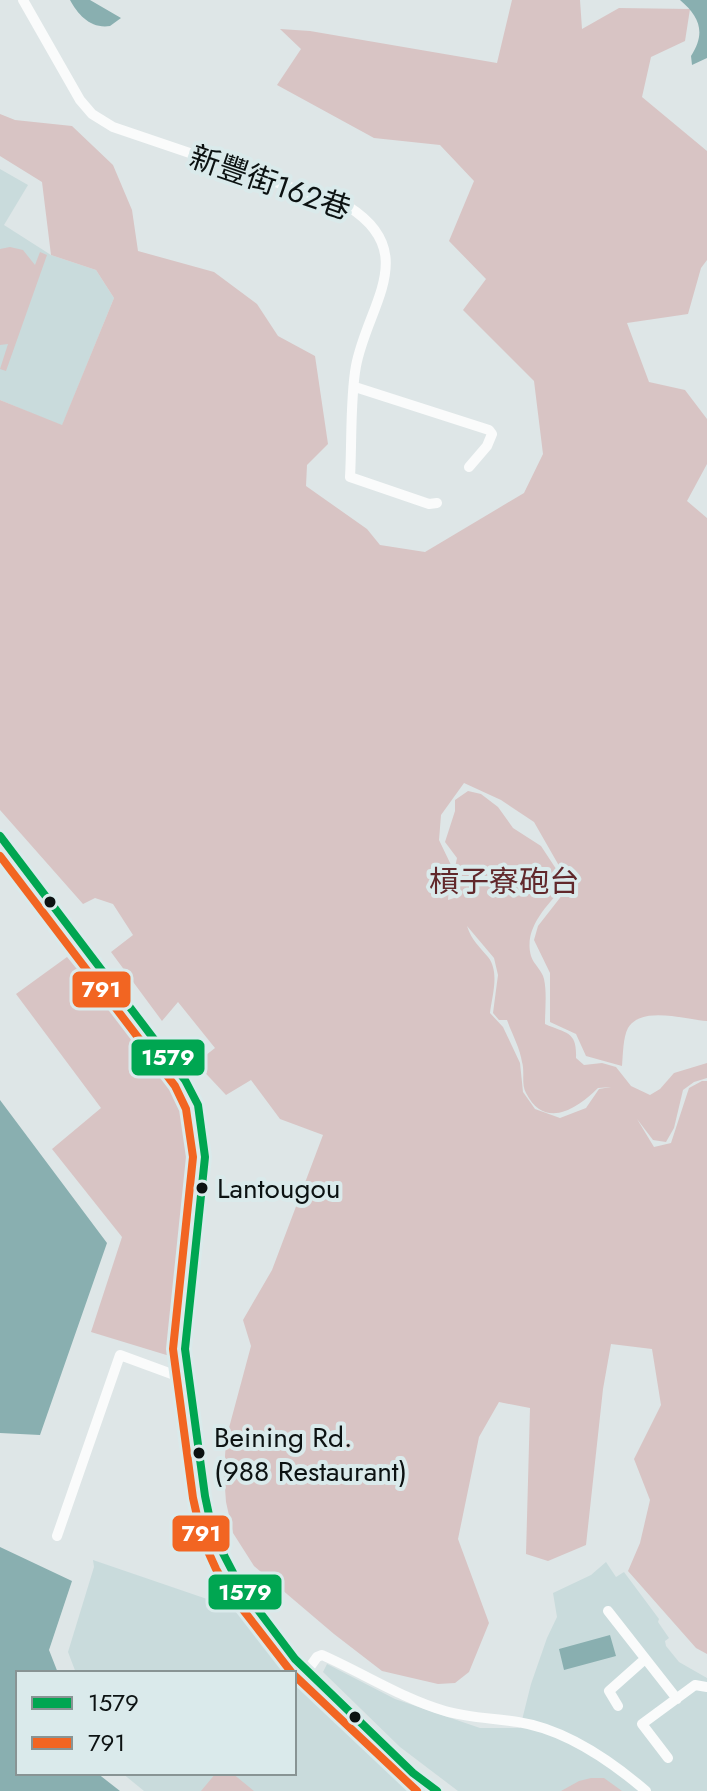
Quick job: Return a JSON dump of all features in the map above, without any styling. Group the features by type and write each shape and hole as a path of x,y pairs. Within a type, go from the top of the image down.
{"main road":[{"path":"0,836 185,1080 198,1105 205,1157 186,1332 188,1380 207,1508 218,1545 240,1586 286,1648 413,1773 437,1791"}],"street":[{"name":"新豐街162巷","path":"23,0 80,100 92,114 113,127 349,207 365,217 376,230 386,256 387,275 359,355 350,477 429,504 437,503"},
{"path":"355,387 489,430 492,434 490,441 469,467"},
{"path":"57,1536 120,1355 188,1380"},
{"path":"608,1611 677,1699"},
{"path":"307,1671 322,1655 394,1692 443,1710 479,1719 519,1722 559,1735 614,1766 646,1791"},
{"path":"618,1706 609,1691 645,1659"},
{"path":"668,1758 642,1724 695,1685 707,1687"}],"shaded area":[{"path":"0,169 28,185 4,225 51,255 96,270 114,298 62,426 0,400"},
{"path":"93,1560 245,1612 290,1671 75,1671 68,1652 94,1567"},
{"path":"606,1562 616,1577 624,1572 659,1619 669,1638 665,1641 666,1646 679,1662 707,1678 707,1791 458,1791 400,1747 323,1672 327,1664 395,1699 480,1728 520,1728 531,1684 557,1617 553,1593 591,1575"},
{"path":"296,1677 425,1791 144,1791 124,1775 296,1775"}],"green space":[{"name":"槓子寮砲台","path":"512,0 580,0 582,29 619,8 690,9 685,41 651,57 642,97 707,151 707,260 701,268 688,314 627,323 649,382 685,390 707,419 707,464 687,501 707,518 707,1021 654,1015 643,1017 626,1032 622,1066 586,1056 576,1034 550,1022 550,973 534,940 538,926 570,885 534,822 501,800 464,783 441,815 439,840 451,865 448,900 457,897 453,877 457,858 445,842 455,811 455,800 468,791 481,794 498,807 513,828 541,846 566,884 534,926 531,956 544,979 545,1024 572,1038 576,1058 584,1065 602,1063 616,1067 631,1086 650,1095 674,1073 707,1063 707,1078 683,1090 674,1128 666,1142 653,1140 637,1119 654,1147 671,1143 689,1088 707,1081 707,1654 696,1648 628,1571 640,1543 650,1500 634,1459 661,1405 652,1349 611,1344 586,1545 548,1561 526,1554 530,1408 499,1402 479,1437 458,1539 489,1623 469,1672 455,1683 438,1684 382,1671 254,1566 233,1533 226,1502 226,1439 251,1346 243,1320 272,1270 323,1135 280,1119 251,1080 226,1095 196,1063 215,1048 178,1002 162,1021 111,952 133,935 113,904 95,898 83,904 0,810 0,400 62,425 114,298 96,270 51,255 42,182 0,156 0,114 15,120 72,126 113,165 132,210 138,251 214,272 257,304 278,336 315,356 328,444 307,465 306,486 367,529 380,545 425,552 524,493 543,454 534,381 463,310 486,279 449,241 474,181 440,145 374,138 277,85 301,49 280,29 310,31 497,63","holes":["467,926 494,958 498,975 493,1013 499,1020 507,1020 518,1046 526,1093 542,1111 552,1113 571,1109 598,1088 611,1087 599,1089 586,1108 560,1118 535,1109 523,1092 520,1063 503,1027 490,1013 494,984 492,963 473,940"]},
{"path":"10,247 23,250 35,265 40,252 47,255 6,371 0,369 8,344 0,345 0,249"},
{"path":"67,957 157,1066 188,1112 193,1159 173,1357 91,1332 122,1237 52,1149 101,1108 16,994"},
{"path":"214,1775 234,1775 254,1791 201,1791"},
{"path":"591,1778 604,1778 622,1791 561,1791"}],"water":[{"path":"70,0 90,0 121,18 110,26 91,23 81,16"},
{"path":"680,0 707,0 707,58 692,65 691,56 696,48 699,26"},
{"path":"0,1100 107,1243 40,1435 0,1433"},
{"path":"0,1547 72,1581 49,1650 57,1671 16,1671 16,1775 100,1775 120,1791 0,1791"},
{"path":"610,1635 616,1656 564,1670 559,1649"}],"transit line":[{"name":"1579","path":"0,836 185,1080 198,1105 205,1157 185,1349 213,1534 240,1586 295,1659 413,1773 437,1791"},
{"name":"791","path":"0,856 175,1086 186,1109 193,1157 173,1349 193,1498 202,1538 216,1569 230,1593 290,1671"},
{"name":"791","path":"296,1677 417,1791"}],"place":[{"name":"Lantougou","path":"202,1188"},
{"name":"Beining Rd. (988 Restaurant)","path":"199,1453"}]}
